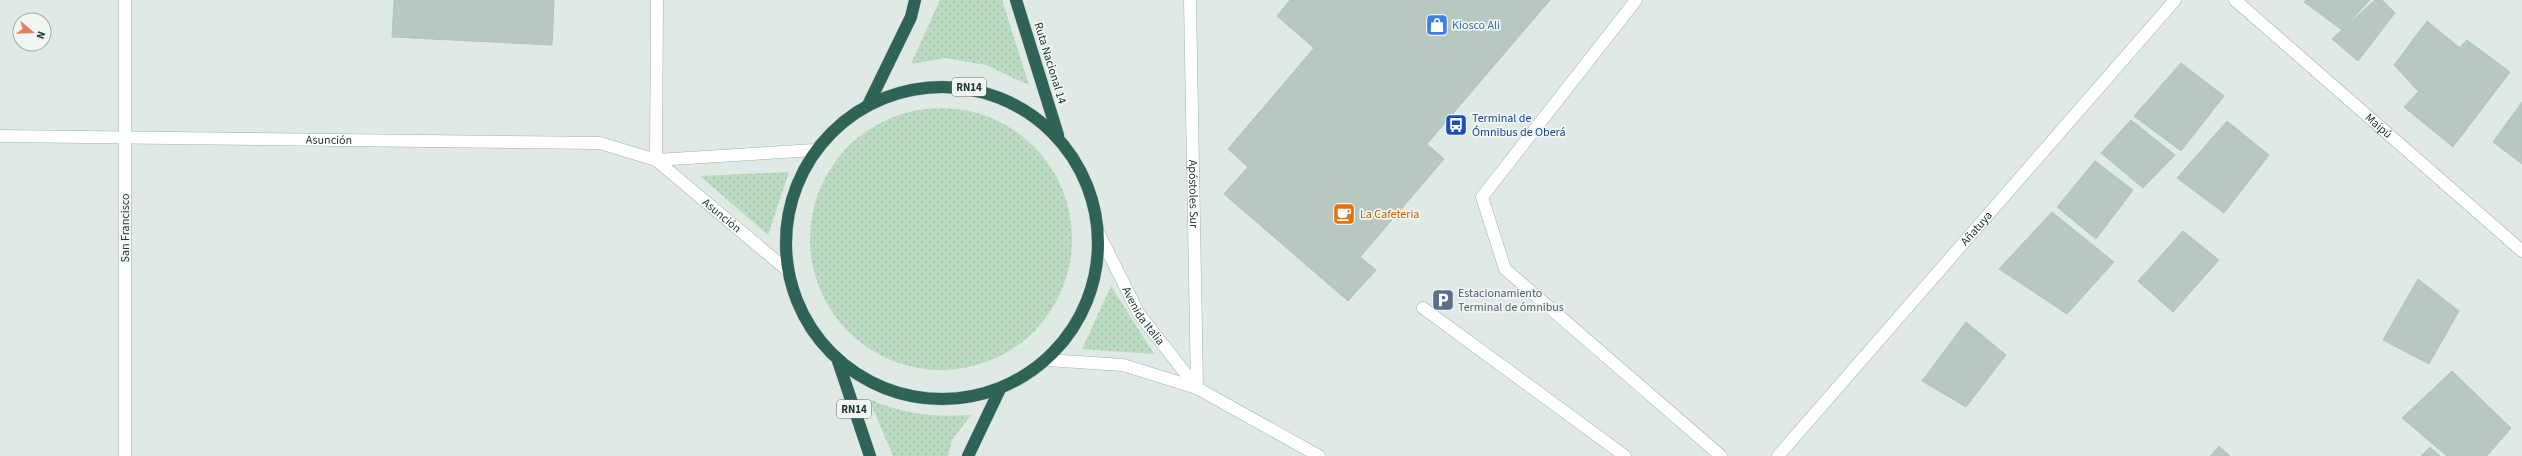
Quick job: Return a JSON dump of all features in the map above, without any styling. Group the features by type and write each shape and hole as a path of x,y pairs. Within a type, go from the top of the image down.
{"highway":[{"name":"Ruta Nacional 14","path":"869,103 911,17 915,0"},
{"name":"Ruta Nacional 14","path":"1016,0 1058,135"},
{"name":"Ruta Nacional 14","path":"918,86 969,87 1018,104 1058,135 1080,166 1094,200 1100,236 1094,282 1076,325 1046,360 1024,377 1000,390 958,399 915,398 874,385 838,361 805,320 788,270 786,228 795,187 816,150 840,124 869,103 918,86"},
{"name":"Ruta Nacional 14","path":"838,361 870,456"},
{"path":"968,456 1000,390"}],"street":[{"name":"San Francisco","path":"125,0 125,456"},
{"path":"656,160 657,0"},
{"name":"Apóstoles Sur","path":"1190,0 1197,388"},
{"path":"1636,0 1482,196 1505,269 1721,456"},
{"name":"Añatuya","path":"1778,456 2175,0"},
{"name":"Maipú","path":"2235,0 2522,251"},
{"name":"Asunción","path":"0,136 600,143 656,160 816,150"},
{"name":"Asunción","path":"656,160 788,270"},
{"name":"Avenida Italia","path":"1100,236 1139,314 1197,388"},
{"path":"1423,308 1625,456"},
{"name":"Avenida Italia","path":"1046,360 1123,365 1197,388 1319,456"}],"green space":[{"path":"940,0 1002,0 1029,85 986,65 945,58 911,64"},
{"path":"941,108 967,111 991,118 1014,130 1034,146 1050,166 1062,189 1069,213 1072,239 1069,265 1062,289 1050,312 1034,332 1014,348 991,360 967,367 941,370 915,367 891,360 868,348 848,332 832,312 820,289 813,265 810,239 813,213 820,189 832,166 848,146 868,130 891,118 915,111"},
{"path":"789,172 768,235 700,176"},
{"path":"1111,286 1154,354 1082,349"},
{"path":"869,399 895,409 919,414 943,416 971,415 952,440 948,456 893,456"}],"building":[{"path":"394,0 554,0 552,45 392,37"},
{"path":"1290,0 1550,0 1427,144 1444,159 1360,257 1376,270 1348,301 1224,194 1248,167 1228,149 1314,48 1277,16"},
{"path":"2306,0 2370,0 2342,30 2304,2"},
{"path":"2375,0 2382,0 2395,13 2358,61 2332,39"},
{"path":"2427,21 2460,48 2419,92 2394,65"},
{"path":"2467,40 2510,72 2453,147 2404,107"},
{"path":"2181,63 2224,96 2181,151 2134,116"},
{"path":"2522,102 2522,164 2493,142"},
{"path":"2131,120 2175,155 2143,188 2101,153"},
{"path":"2227,121 2269,155 2224,213 2177,178"},
{"path":"2095,161 2133,190 2096,239 2057,207"},
{"path":"2052,212 2114,262 2067,314 1999,269"},
{"path":"2183,231 2219,260 2173,312 2138,281"},
{"path":"2418,279 2459,311 2429,364 2383,340"},
{"path":"1966,322 2006,355 1966,407 1922,381"},
{"path":"2452,371 2511,428 2487,456 2447,456 2402,418"},
{"path":"2219,446 2230,456 2210,456"},
{"path":"2430,447 2440,456 2421,456"}],"place":[{"name":"Kiosco Ali","path":"1437,25"},
{"name":"Terminal de Ómnibus de Oberá","path":"1456,125"},
{"name":"La Cafeteria","path":"1344,214"},
{"name":"Estacionamiento Terminal de ómnibus","path":"1443,300"}]}
